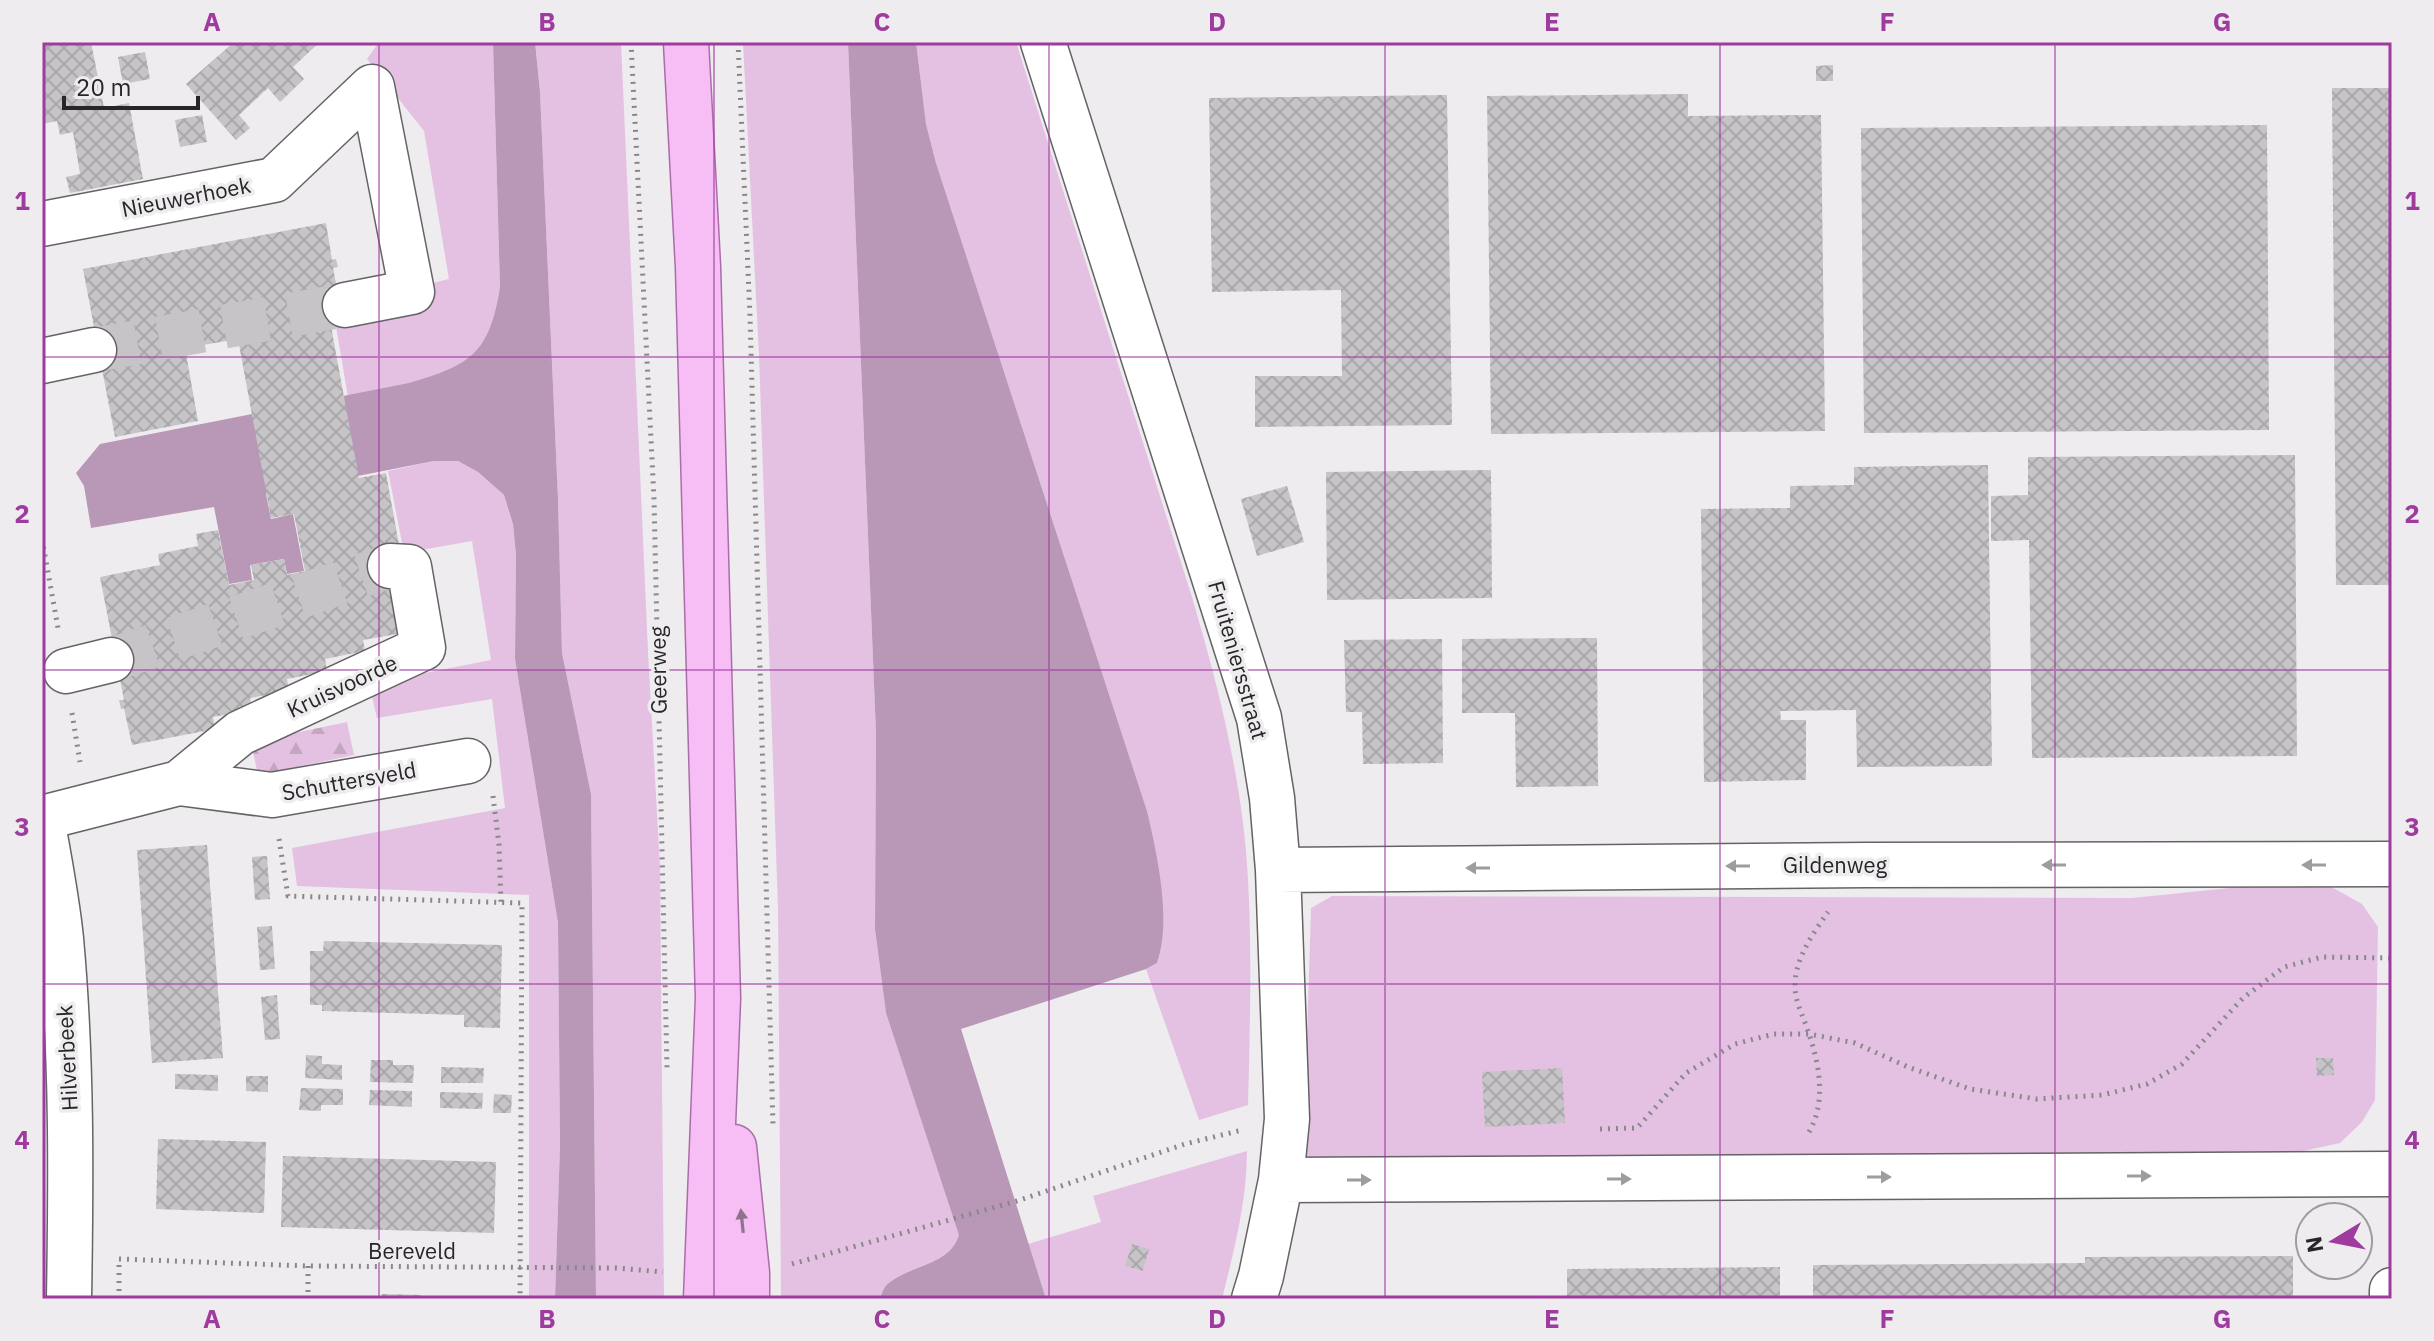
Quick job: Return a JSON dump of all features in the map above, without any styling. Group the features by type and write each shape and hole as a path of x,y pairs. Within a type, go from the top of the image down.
{"main road":[{"path":"686,42 698,267 718,998 706,1299"},
{"path":"718,998 747,1273 747,1299"}],"street":[{"name":"Fruiteniersstraat","path":"1043,42 1259,718 1272,798 1278,870 1287,1119 1281,1180 1254,1299"},
{"name":"Nieuwerhoek","path":"42,224 274,180 372,87 412,292 345,305"},
{"path":"42,361 94,350"},
{"name":"Kruisvoorde","path":"179,783 240,733 423,648 399,566"},
{"path":"66,671 111,660"},
{"name":"Schuttersveld","path":"42,819 179,783 272,795 481,776"},
{"name":"Hilverbeek","path":"42,819 61,938 56,1073 71,1205 69,1299"},
{"name":"Gildenweg","path":"1278,870 2392,864"},
{"path":"1281,1180 2392,1174"},
{"path":"2392,1290 2392,1299"}],"path":[{"name":"Geerweg","path":"631,42 654,499 667,1070"},
{"path":"738,42 751,332 774,1141"},
{"path":"481,776 499,845 501,903"},
{"path":"272,795 288,896 522,903 520,1299"},
{"path":"1782,1178 1813,1125 1819,1103 1820,1079 1795,994 1798,969 1808,940 1867,865"},
{"path":"1590,1130 1637,1128 1686,1073 1735,1044 1774,1034 1809,1034 1855,1043 1908,1067 1970,1089 2037,1099 2102,1095 2147,1084 2182,1064 2243,998 2284,967 2322,957 2392,958"},
{"path":"927,1228 1185,1144 1287,1119"},
{"name":"Bereveld","path":"119,1299 119,1259 308,1266 616,1268"},
{"path":"308,1266 308,1299"}],"green space":[{"path":"379,42 493,42 500,287 486,337 467,361 417,382 348,397 334,315 371,298 449,279 424,131 367,59"},
{"path":"535,42 621,42 660,867 664,1299 596,1299 591,794 562,653 558,499 540,92"},
{"path":"743,42 848,42 876,733 875,929 886,1013 960,1235 948,1252 890,1282 880,1299 781,1299 778,908 759,355"},
{"path":"916,42 1016,42 1192,597 1211,666 1235,772 1245,843 1250,964 1248,1105 1199,1120 1146,969 1157,963 1163,928 1160,888 1147,811 936,163 926,124"},
{"path":"434,461 458,461 478,472 504,495 513,524 516,555 515,659 558,923 560,1145 555,1299 529,1299 529,895 297,886 292,848 505,808 492,699 377,718 369,684 491,660 472,541 404,553 388,471"},
{"path":"347,722 354,755 258,775 251,742"},
{"path":"2317,879 2362,904 2378,927 2375,1100 2362,1122 2340,1143 2294,1153 1303,1166 1311,908 1332,896 2132,898"},
{"path":"1247,1151 1242,1207 1222,1299 1046,1299 1028,1244 1101,1222 1093,1196"}],"shaded area":[{"path":"493,42 535,42 540,92 562,653 591,794 596,1299 555,1299 560,1145 558,923 515,659 516,555 513,524 504,495 478,472 458,461 434,461 266,494 271,519 293,514 304,571 287,574 284,559 250,565 252,580 229,584 214,507 91,528 84,486 76,473 100,444 409,383 448,370 474,353 490,328 500,287"},
{"path":"848,42 916,42 926,124 936,163 1147,811 1159,867 1163,928 1157,963 961,1029 1046,1299 880,1299 888,1284 948,1252 959,1235 886,1013 875,929 876,733"}],"building":[{"path":"42,42 91,42 104,108 129,103 143,179 70,193 66,177 80,174 73,132 60,135 57,121 42,124 42,106 45,105"},
{"path":"234,42 320,42 293,67 304,79 280,102 268,88 239,115 250,128 236,140 186,84"},
{"path":"145,52 150,79 123,84 118,57"},
{"path":"1833,65 1833,81 1816,81 1816,66"},
{"path":"2332,88 2392,88 2392,585 2336,585"},
{"path":"1688,94 1688,116 1821,115 1825,431 1491,434 1487,96"},
{"path":"1447,95 1452,425 1255,427 1255,376 1342,376 1341,290 1212,292 1209,98"},
{"path":"202,115 207,142 180,147 175,120"},
{"path":"2267,125 2269,430 1864,433 1861,128"},
{"path":"326,223 332,260 336,259 338,267 333,268 343,319 330,321 359,478 386,473 401,556 402,633 363,640 365,651 325,659 327,671 287,679 289,691 250,698 252,710 213,717 215,729 132,745 124,708 121,709 119,700 124,700 100,577 160,565 158,554 198,546 196,534 218,530 229,585 254,580 251,565 284,559 287,575 305,571 294,514 271,518 238,339 185,348 198,421 115,437 83,269"},
{"path":"2295,455 2297,756 2032,758 2029,540 1991,541 1991,496 2028,495 2028,457"},
{"path":"1988,465 1992,766 1857,767 1856,710 1780,711 1781,720 1806,720 1806,780 1704,782 1701,509 1790,508 1790,486 1854,485 1854,467"},
{"path":"1491,470 1492,598 1327,600 1326,472"},
{"path":"1287,486 1304,542 1257,556 1241,499"},
{"path":"1597,638 1598,786 1516,787 1515,713 1462,713 1462,639"},
{"path":"1442,639 1443,763 1363,764 1362,712 1346,712 1344,640"},
{"path":"207,845 223,1058 152,1063 137,850"},
{"path":"267,856 270,899 255,900 252,857"},
{"path":"272,926 275,969 260,970 257,927"},
{"path":"324,941 502,945 500,1028 464,1027 464,1015 322,1011 322,1005 310,1005 310,951 323,951"},
{"path":"277,995 280,1039 265,1040 261,997"},
{"path":"306,1055 322,1056 322,1064 342,1065 342,1080 305,1078"},
{"path":"2316,1058 2333,1058 2334,1075 2317,1076"},
{"path":"371,1060 393,1060 393,1065 414,1065 413,1083 370,1082"},
{"path":"441,1067 484,1068 483,1083 441,1083"},
{"path":"1562,1068 1565,1123 1485,1127 1482,1072"},
{"path":"175,1074 218,1075 218,1091 175,1089"},
{"path":"246,1076 268,1076 268,1092 246,1091"},
{"path":"301,1088 343,1089 343,1105 321,1105 321,1111 299,1110"},
{"path":"370,1090 412,1091 412,1107 369,1105"},
{"path":"440,1092 483,1093 482,1109 440,1108"},
{"path":"494,1094 512,1095 511,1113 493,1113"},
{"path":"158,1139 266,1142 264,1213 156,1209"},
{"path":"283,1156 496,1162 494,1233 281,1227"},
{"path":"1132,1244 1149,1249 1143,1271 1125,1266"},
{"path":"2293,1256 2293,1299 1813,1299 1813,1265 2085,1263 2085,1257"},
{"path":"1780,1267 1780,1299 1567,1299 1567,1269"},
{"path":"382,1294 421,1295 421,1299 382,1299"}],"tunnel":[{"path":"94,350 345,305"},
{"path":"111,660 390,566"}]}
